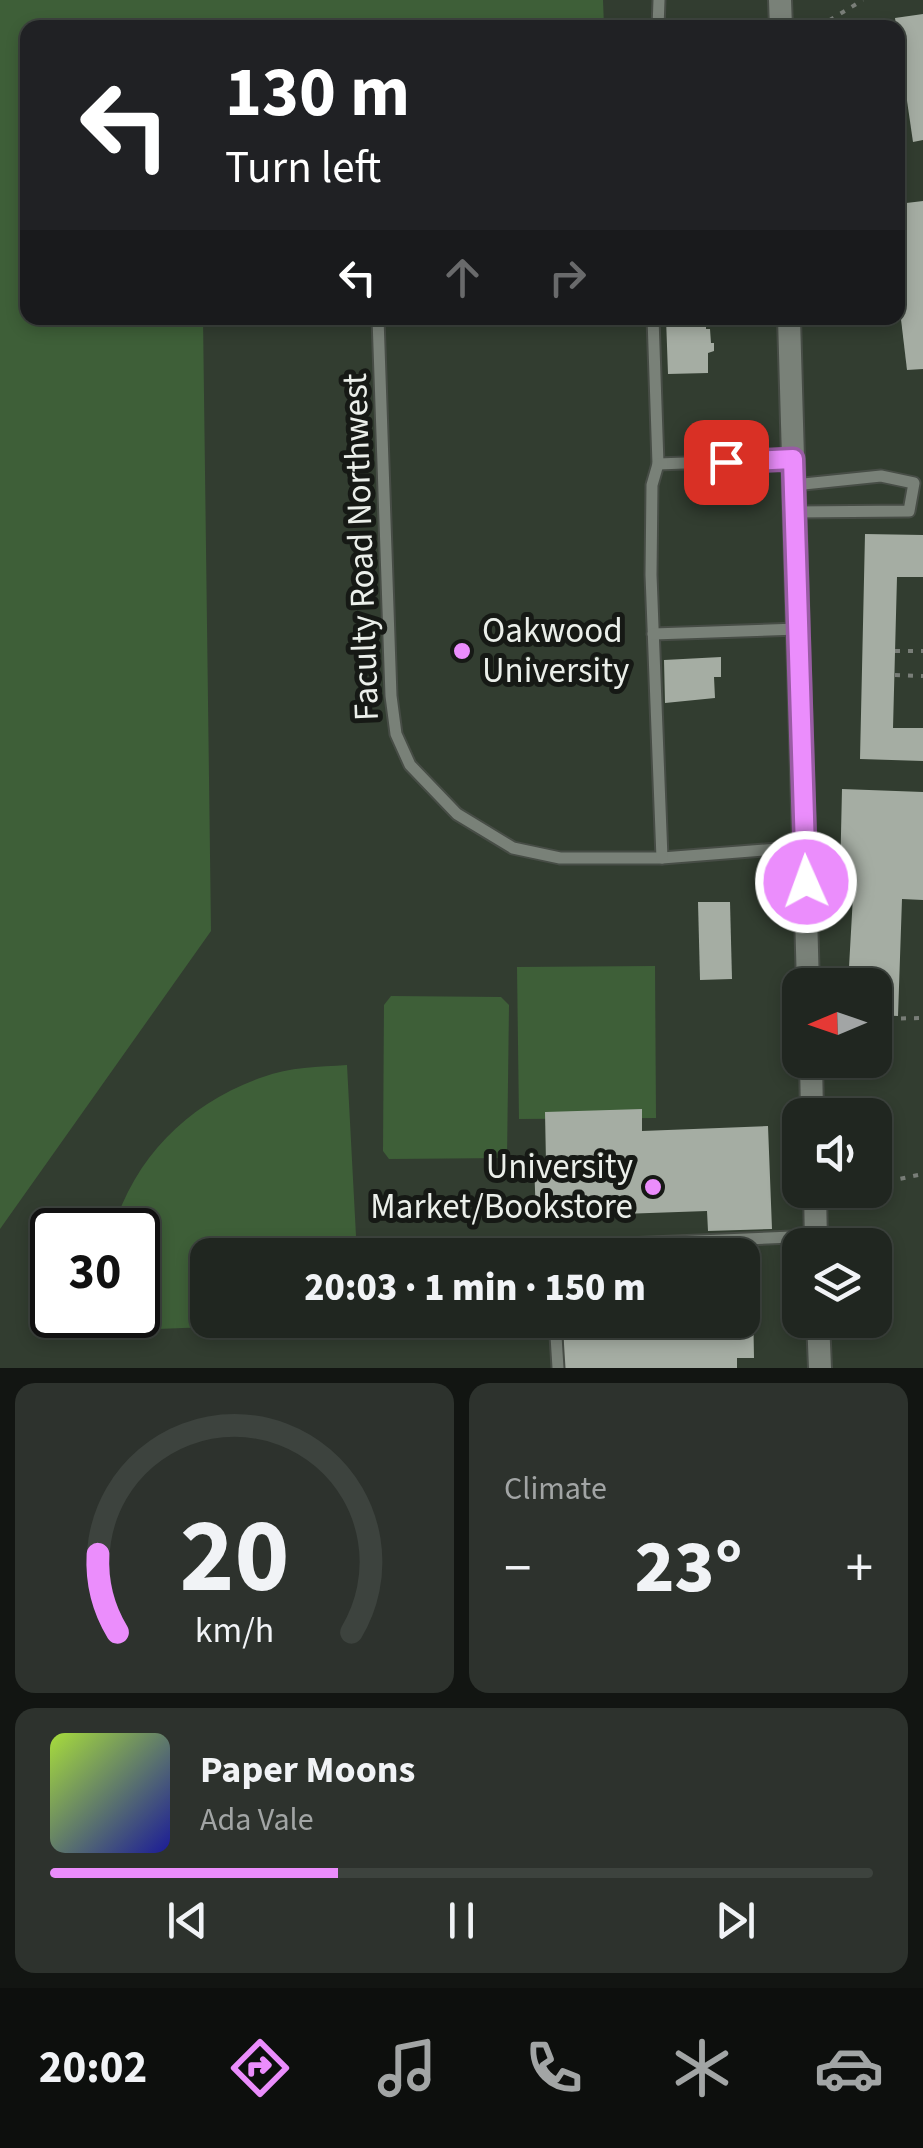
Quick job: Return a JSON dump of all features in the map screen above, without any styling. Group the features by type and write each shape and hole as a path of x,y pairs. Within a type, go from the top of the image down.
{"street":[{"path":"789,325 808,968"},
{"path":"819,1338 820,1368"}],"lane":[{"name":"Faculty Road Northwest","path":"378,325 391,696 396,734 410,764 457,814 512,848 560,858 662,858 804,847"},
{"path":"653,325 658,464 652,485 654,634 662,858"},
{"path":"658,464 793,459"},
{"path":"794,486 881,476 914,484 909,512 795,512"},
{"path":"654,634 798,630"},
{"path":"556,1338 558,1368"}],"path":[{"path":"830,20 863,0"},
{"path":"895,651 923,652"},
{"path":"894,675 923,676"},
{"path":"892,1019 923,1018"},
{"path":"892,1180 923,1174"}],"shaded area":[{"name":"Oakwood University","path":"0,0 923,0 923,1368 0,1368"}],"green space":[{"path":"0,0 603,0 604,20 20,20 20,325 203,325 211,931 0,1229"},
{"path":"655,966 656,1118 519,1119 517,967"},
{"path":"391,996 501,997 509,1005 507,1158 389,1159 383,1151 384,1005"},
{"path":"347,1065 356,1238 190,1238 190,1328 160,1329 160,1208 121,1208 135,1178 169,1135 212,1101 263,1077 294,1069"}],"building":[{"path":"923,14 923,140 913,142 905,87 905,20 895,18"},
{"path":"923,201 923,369 907,370 902,325 905,325 905,203"},
{"path":"666,325 706,325 714,343 714,351 708,353 708,373 668,374"},
{"path":"865,534 923,535 923,577 897,577 893,728 923,728 923,761 860,759"},
{"path":"721,657 721,677 714,677 715,698 665,703 664,660"},
{"path":"842,789 923,792 923,900 902,899 898,1016 892,1016 892,968 849,968 854,878 840,878"},
{"path":"698,902 730,902 732,979 700,980"},
{"name":"University Market/Bookstore","path":"642,1109 642,1131 768,1126 772,1229 708,1231 707,1211 536,1217 534,1163 546,1163 545,1112"},
{"path":"563,1338 754,1338 754,1358 737,1358 737,1368 564,1368"}],"place":[{"name":"Oakwood University","path":"462,651"},
{"name":"University Market/Bookstore","path":"653,1187"}],"route":[{"path":"726,462 793,459 806,882"}]}
